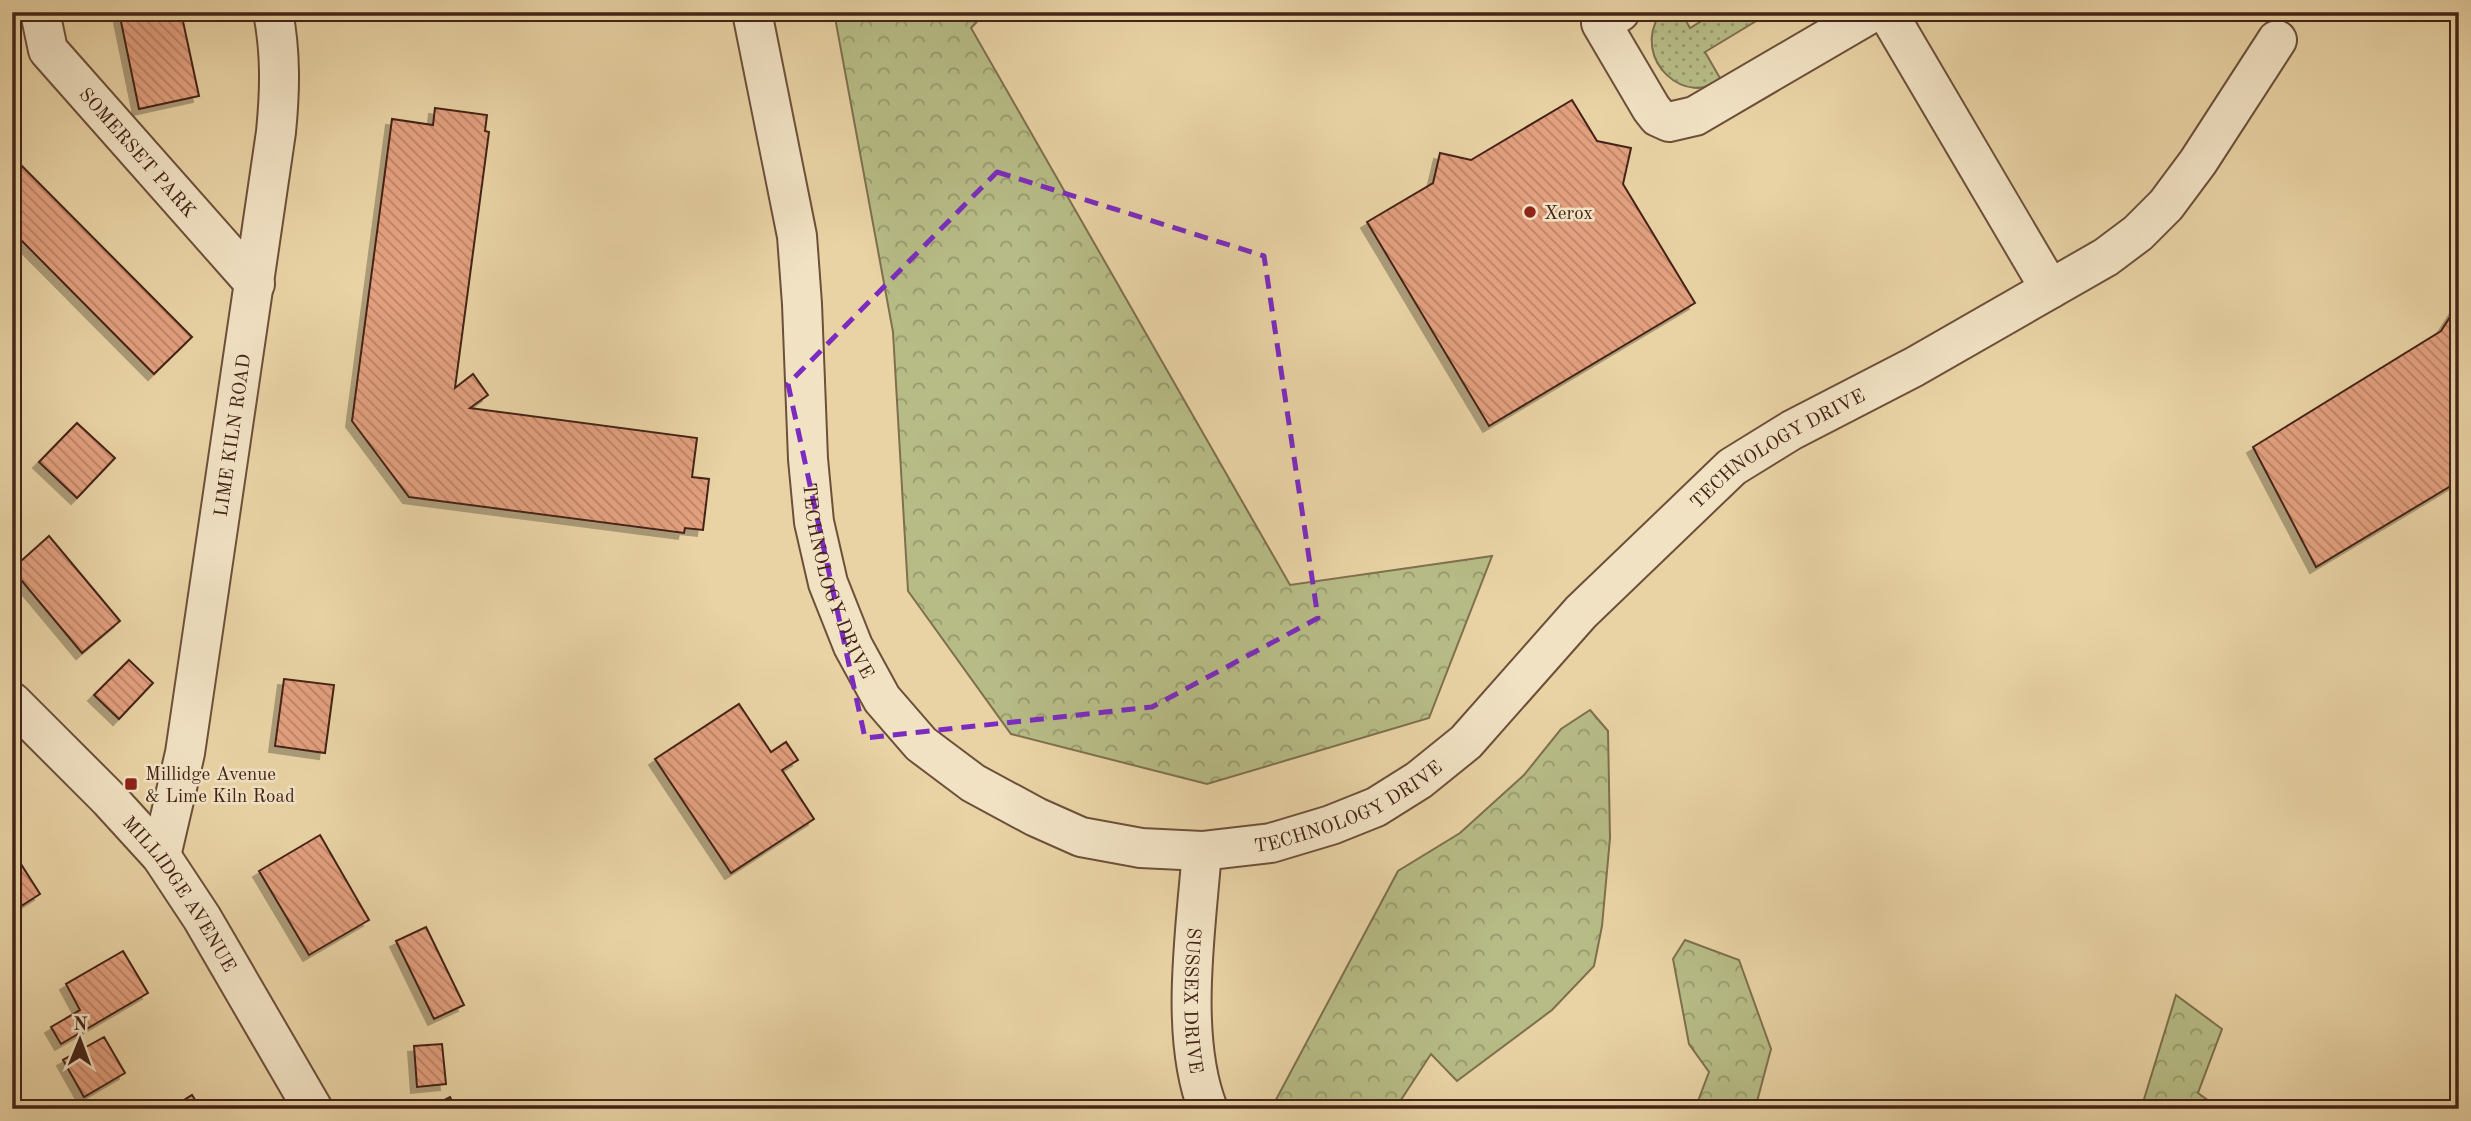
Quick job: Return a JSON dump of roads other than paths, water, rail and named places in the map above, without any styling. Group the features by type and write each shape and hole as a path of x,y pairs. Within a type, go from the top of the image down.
{"street":[{"name":"SOMERSET PARK","path":"40,12 48,50 255,284"},
{"name":"LIME KILN ROAD","path":"161,856 185,753 276,132 280,83 278,36 273,12"},
{"name":"TECHNOLOGY DRIVE","path":"752,12 797,236 808,459 814,522 828,583 853,646 882,699 921,744 973,783 1036,817 1081,837 1141,848 1202,851 1271,843 1331,825 1376,807 1419,780 1466,742 1581,612 1732,467 1792,430 1914,367 2106,257 2138,233 2166,205 2198,162 2277,40"},
{"path":"1620,12 1601,23 1651,108 1658,117 1668,122 1695,116 1873,12"},
{"path":"1887,12 2050,289"},
{"name":"MILLIDGE AVENUE","path":"15,710 108,799 161,856 202,918 313,1109"},
{"name":"SUSSEX DRIVE","path":"1202,851 1193,968 1192,1023 1195,1057 1208,1109"}],"place":[{"name":"Xerox","path":"1530,212"},
{"name":"Millidge Avenue & Lime Kiln Road","path":"131,784"}]}
